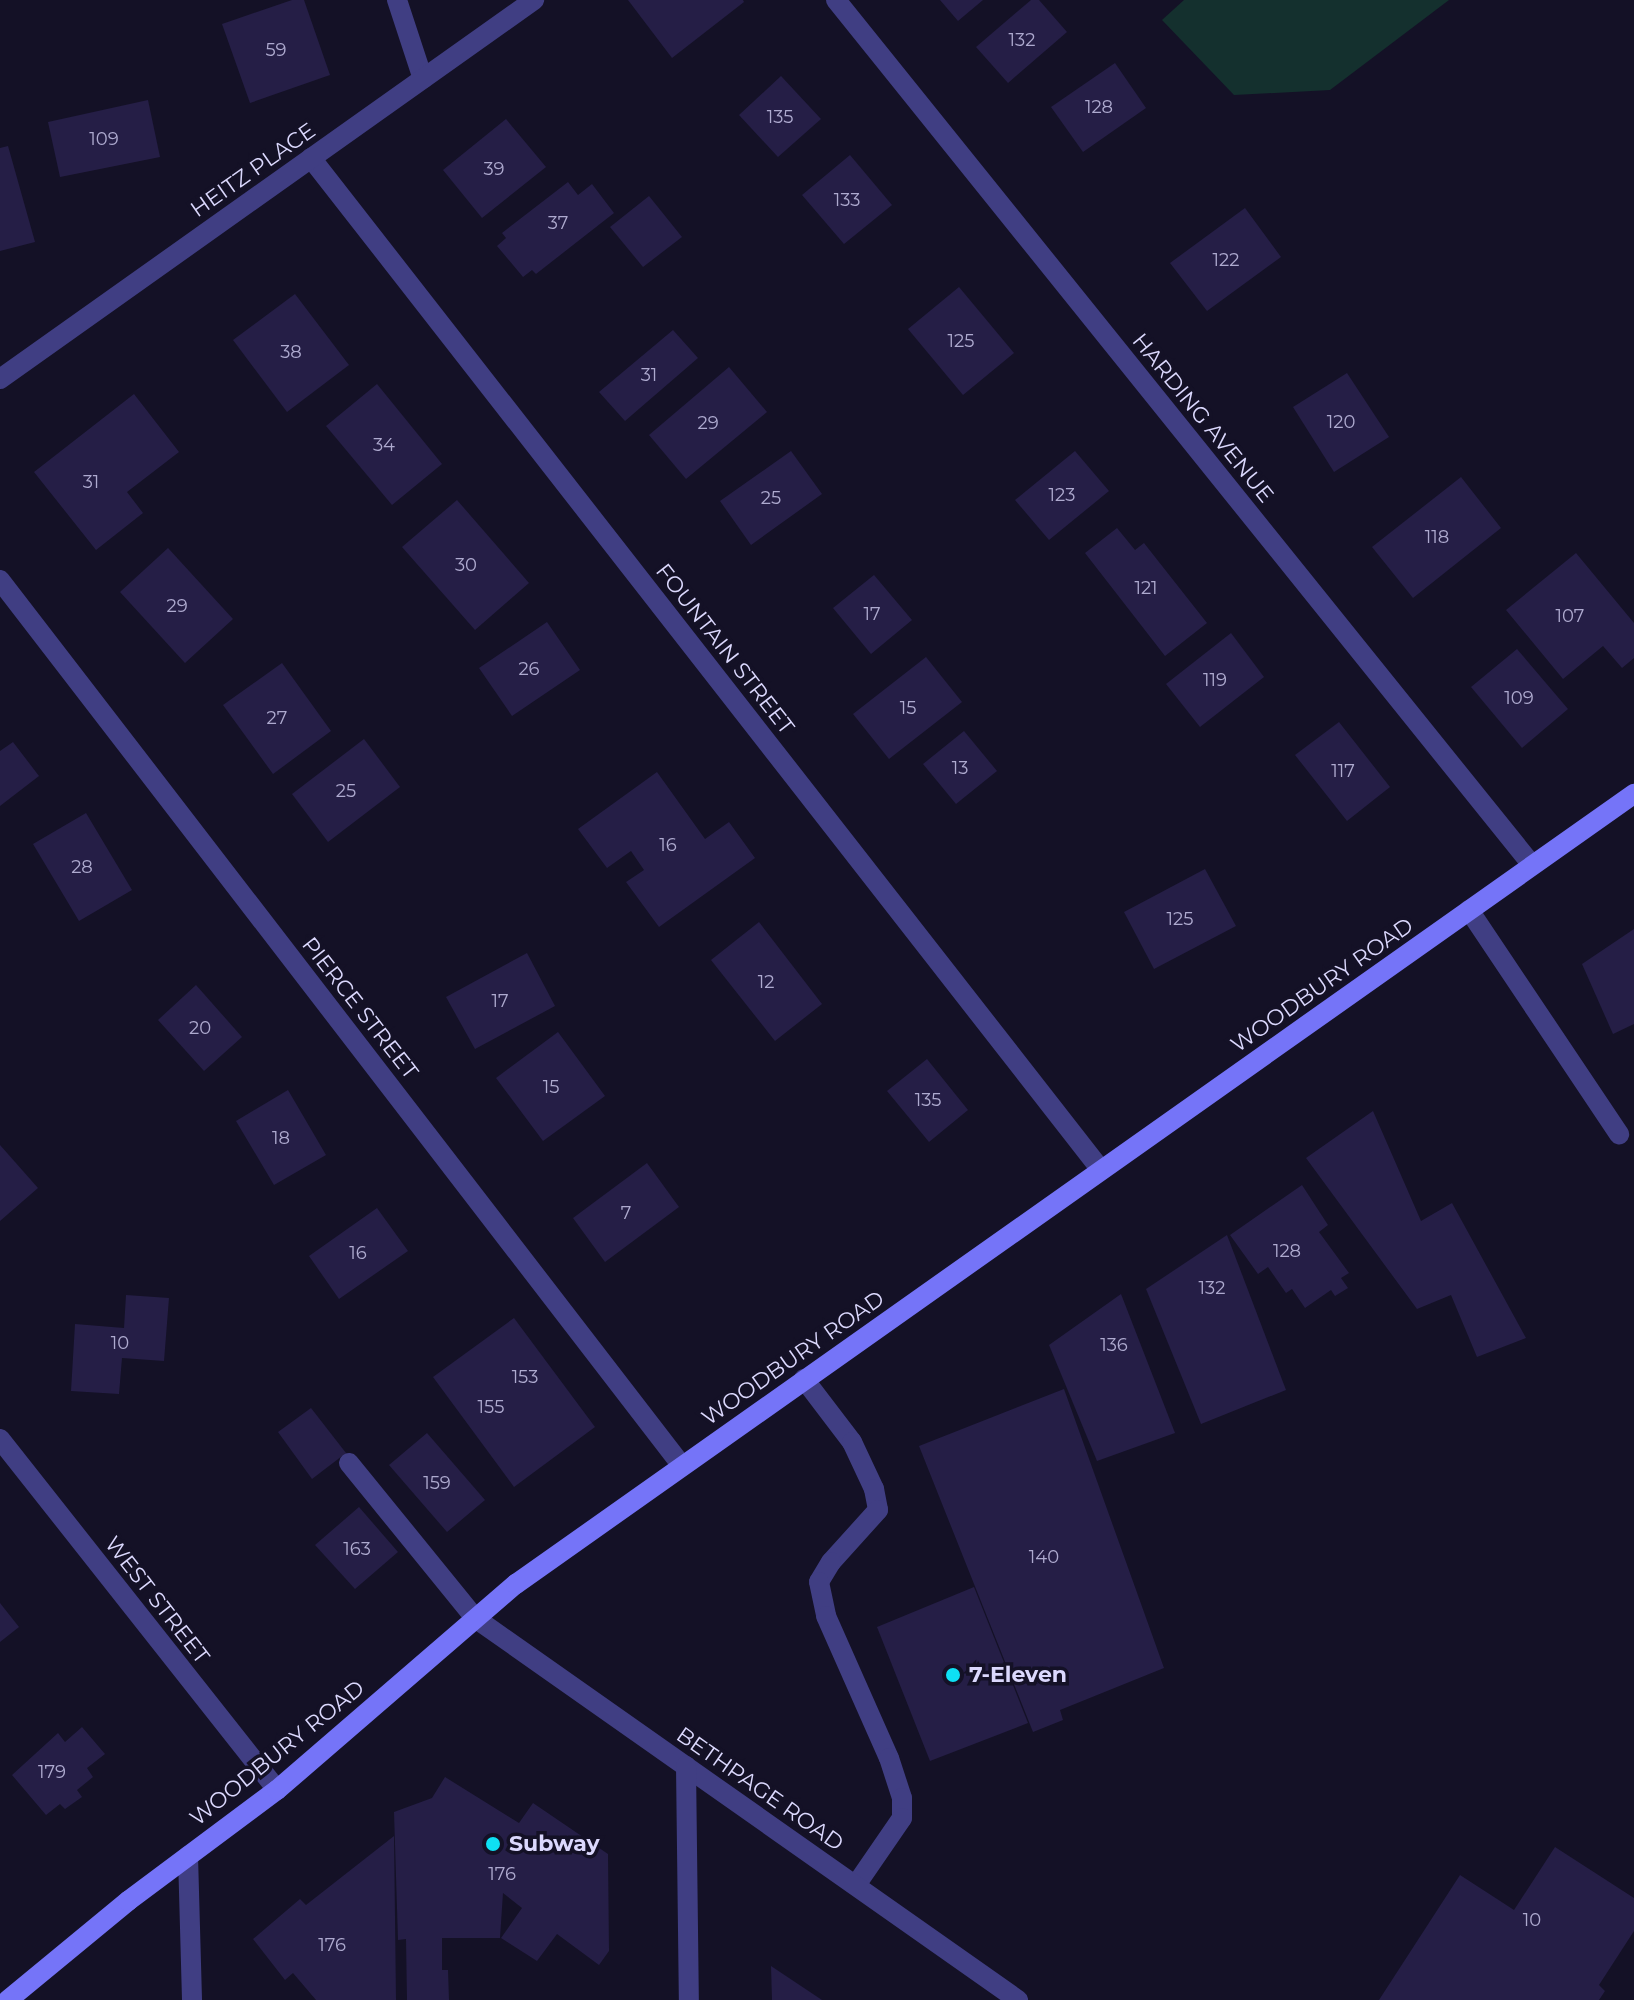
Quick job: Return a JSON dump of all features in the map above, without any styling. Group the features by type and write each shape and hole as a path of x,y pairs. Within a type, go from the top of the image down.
{"main road":[{"name":"WOODBURY ROAD","path":"8,2000 188,1856 277,1790 516,1584 1634,794"}],"street":[{"path":"397,0 423,79"},
{"name":"HEITZ PLACE","path":"0,379 534,0"},
{"name":"HARDING AVENUE","path":"836,0 1532,865"},
{"name":"FOUNTAIN STREET","path":"311,158 1101,1170"},
{"name":"PIERCE STREET","path":"0,580 682,1466"},
{"path":"1469,910 1619,1134"},
{"path":"804,1379 852,1442 874,1489 878,1510 831,1562 819,1582 826,1616 889,1758 902,1798 902,1818 856,1885"},
{"name":"WEST STREET","path":"0,1439 277,1790"},
{"name":"BETHPAGE ROAD","path":"349,1463 475,1618 856,1885 997,1993 1018,2000"},
{"path":"686,1766 689,2000"},
{"path":"188,1856 192,2000"}],"green space":[{"path":"1184,0 1449,0 1330,90 1234,95 1162,20"}],"building":[{"path":"292,0 304,0 330,75 250,103 222,24"},
{"path":"628,0 743,0 744,2 672,58"},
{"path":"940,0 983,0 958,21"},
{"path":"1031,0 1039,0 1067,32 1008,83 976,47"},
{"path":"1115,63 1146,108 1083,152 1051,107"},
{"path":"781,76 821,119 778,157 739,115"},
{"path":"148,100 160,157 60,177 48,122"},
{"path":"506,119 546,167 482,218 443,170"},
{"path":"8,146 35,242 0,251 0,148"},
{"path":"850,155 892,205 844,244 802,195"},
{"path":"568,182 578,195 592,184 614,213 536,274 532,270 523,277 497,246 506,238 502,233"},
{"path":"649,196 682,237 643,267 610,227"},
{"path":"1245,208 1281,257 1207,311 1170,263"},
{"path":"959,287 1014,353 963,395 908,329"},
{"path":"295,294 349,365 287,412 233,340"},
{"path":"673,330 698,358 625,421 599,392"},
{"path":"729,367 767,412 686,479 649,435"},
{"path":"1347,373 1389,437 1334,472 1293,407"},
{"path":"377,384 442,464 392,505 326,426"},
{"path":"134,394 179,452 127,492 143,513 96,550 34,472"},
{"path":"791,451 822,494 751,545 720,501"},
{"path":"1075,451 1109,491 1049,540 1015,500"},
{"path":"1461,477 1501,528 1413,598 1372,547"},
{"path":"457,500 529,583 475,630 402,547"},
{"path":"1117,528 1135,550 1144,543 1207,623 1165,656 1085,553"},
{"path":"168,548 233,619 185,663 120,592"},
{"path":"1576,553 1634,623 1634,658 1622,668 1603,646 1563,679 1506,610"},
{"path":"874,575 912,620 871,654 833,608"},
{"path":"547,622 580,670 512,716 479,668"},
{"path":"1231,633 1264,677 1200,727 1166,684"},
{"path":"1517,649 1568,709 1522,748 1471,687"},
{"path":"926,657 962,702 889,759 853,714"},
{"path":"282,663 331,731 273,774 223,705"},
{"path":"1339,722 1390,787 1347,821 1295,755"},
{"path":"964,731 997,771 956,804 923,764"},
{"path":"364,739 400,787 328,842 292,794"},
{"path":"13,742 39,776 0,806 0,751"},
{"path":"657,772 705,839 729,822 755,858 659,927 626,882 644,870 631,851 607,868 578,829"},
{"path":"86,813 132,890 79,921 33,844"},
{"path":"1205,869 1236,926 1154,969 1124,912"},
{"path":"759,922 822,1004 775,1041 711,960"},
{"path":"1634,929 1634,1024 1613,1034 1582,964"},
{"path":"527,953 555,1006 475,1049 446,997"},
{"path":"196,985 242,1037 204,1071 158,1020"},
{"path":"558,1032 605,1096 543,1141 496,1078"},
{"path":"927,1059 968,1110 929,1142 887,1091"},
{"path":"288,1090 326,1155 274,1185 236,1121"},
{"path":"1373,1111 1421,1221 1452,1203 1526,1338 1477,1357 1451,1295 1417,1309 1306,1158"},
{"path":"0,1145 38,1188 0,1221"},
{"path":"647,1163 679,1207 605,1262 573,1218"},
{"path":"1302,1185 1328,1225 1319,1232 1349,1273 1341,1278 1348,1288 1335,1296 1331,1290 1305,1308 1292,1289 1286,1293 1268,1267 1258,1274 1230,1235"},
{"path":"377,1208 408,1251 339,1299 309,1256"},
{"path":"1227,1235 1286,1390 1201,1424 1146,1289"},
{"path":"1121,1294 1175,1433 1097,1461 1049,1345"},
{"path":"126,1295 169,1298 164,1361 122,1358 119,1394 71,1391 75,1324 124,1328"},
{"path":"514,1318 595,1427 514,1487 433,1377"},
{"path":"1064,1389 1164,1668 1060,1710 1063,1720 1033,1732 919,1446"},
{"path":"311,1408 346,1453 312,1479 278,1432"},
{"path":"427,1433 485,1500 447,1532 389,1465"},
{"path":"359,1507 398,1552 355,1589 315,1545"},
{"name":"7-Eleven","path":"974,1587 1028,1723 930,1761 877,1627"},
{"path":"0,1603 19,1627 0,1642"},
{"path":"82,1727 105,1754 87,1768 93,1777 77,1790 82,1797 65,1809 60,1804 46,1815 12,1775 58,1733 65,1742"},
{"path":"445,1777 519,1823 533,1803 608,1854 609,1951 599,1965 557,1934 537,1961 501,1938 522,1908 503,1893 500,1938 442,1938 442,1970 448,1970 449,2000 407,2000 406,1939 398,1940 394,1812 432,1798"},
{"path":"394,1836 396,2000 316,2000 293,1973 285,1980 253,1939 300,1899 306,1905"},
{"path":"1555,1847 1634,1898 1634,1931 1599,1985 1605,1991 1599,2000 1379,2000 1460,1875 1514,1910"},
{"path":"771,1966 822,2000 772,2000"}],"place":[{"name":"7-Eleven","path":"953,1675"},
{"name":"Subway","path":"493,1844"}]}
